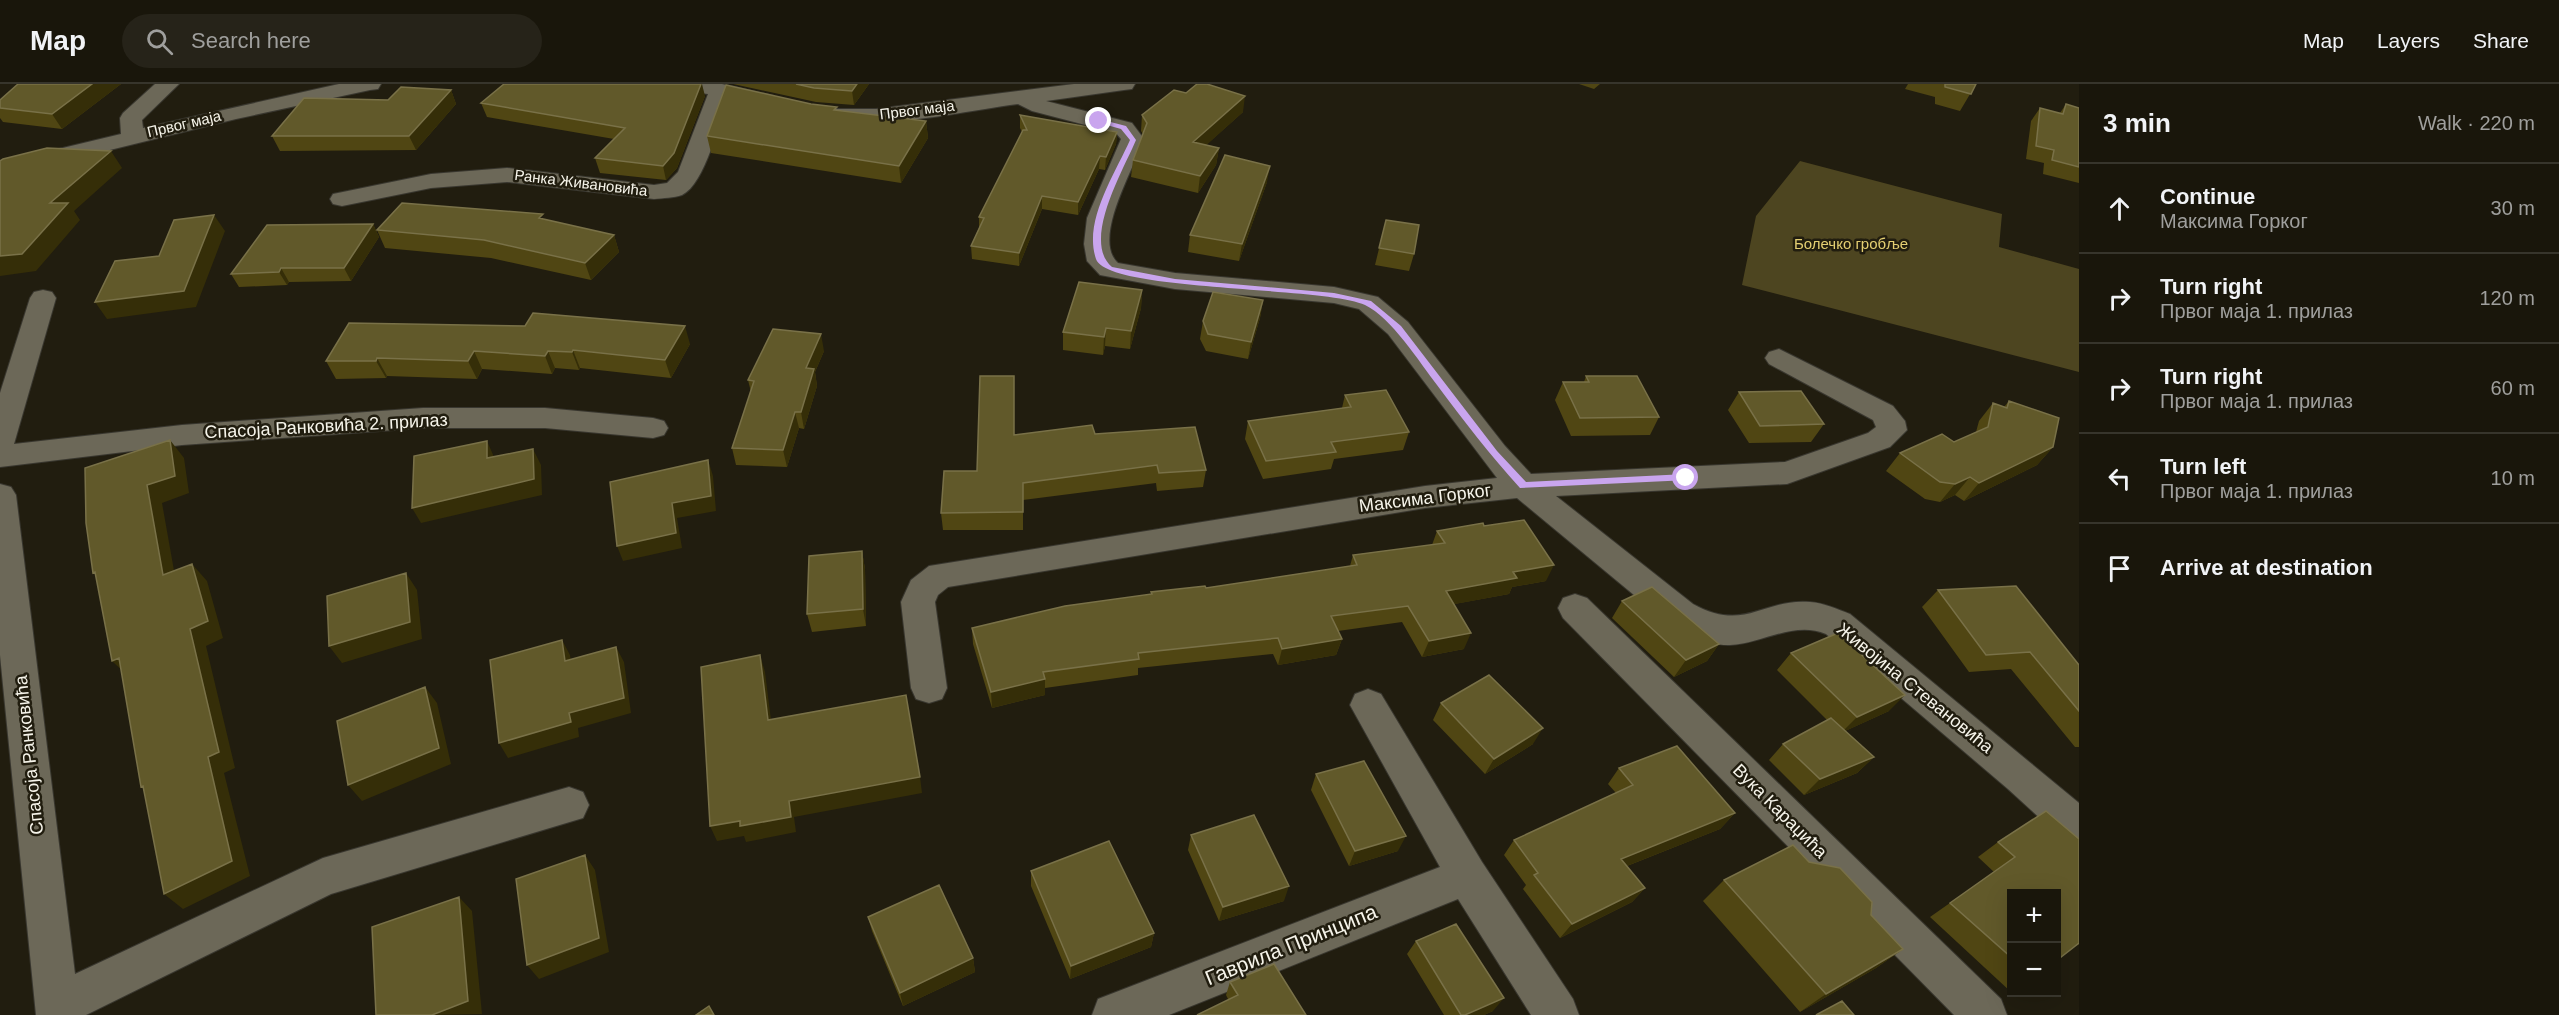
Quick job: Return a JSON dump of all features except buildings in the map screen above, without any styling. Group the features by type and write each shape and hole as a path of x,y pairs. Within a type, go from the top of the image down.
{"street":[{"path":"132,136 131,118 168,84"},
{"name":"Првог маја","path":"0,170 132,136 370,84"},
{"path":"675,84 720,90 786,106"},
{"name":"Првог маја","path":"816,111 876,116 1124,84"},
{"name":"Ранка Живановића","path":"342,199 432,181 507,175 654,192 675,189 689,174 720,90"},
{"name":"Живојина Стевановића","path":"1020,97 1040,106 1124,128 1130,133 1133,140 1130,151 1099,218 1097,244 1100,261 1109,269 1175,281 1334,295 1368,303 1398,328 1494,454 1523,486 1681,614 1698,623 1729,631 1796,615 1814,615 1838,624 2022,777 2079,828"},
{"path":"0,442 43,298"},
{"name":"Максима Горког","path":"929,688 918,602 924,586 941,575 1266,520 1425,496 1523,486 1787,473 1879,440 1892,430 1890,421 1883,413 1779,358"},
{"name":"Спасоја Ранковића 2. прилаз","path":"0,456 182,435 423,418 544,418 652,428"},
{"name":"Спасоја Ранковића","path":"0,495 57,1010"},
{"name":"Вука Караџића","path":"1575,608 1985,1015"},
{"path":"1368,705 1467,876 1557,1015"},
{"path":"57,1010 323,877 569,805"},
{"name":"Гаврила Принципа","path":"1114,1015 1467,876"}],"green space":[{"name":"Болечко гробље","path":"1800,161 2002,214 1999,247 2079,269 2079,372 1742,285 1756,216"}],"route":[{"path":"1099,121 1124,128 1133,140 1099,218 1097,244 1100,261 1109,269 1175,281 1334,295 1368,303 1398,328 1494,454 1523,486 1686,478"}]}
